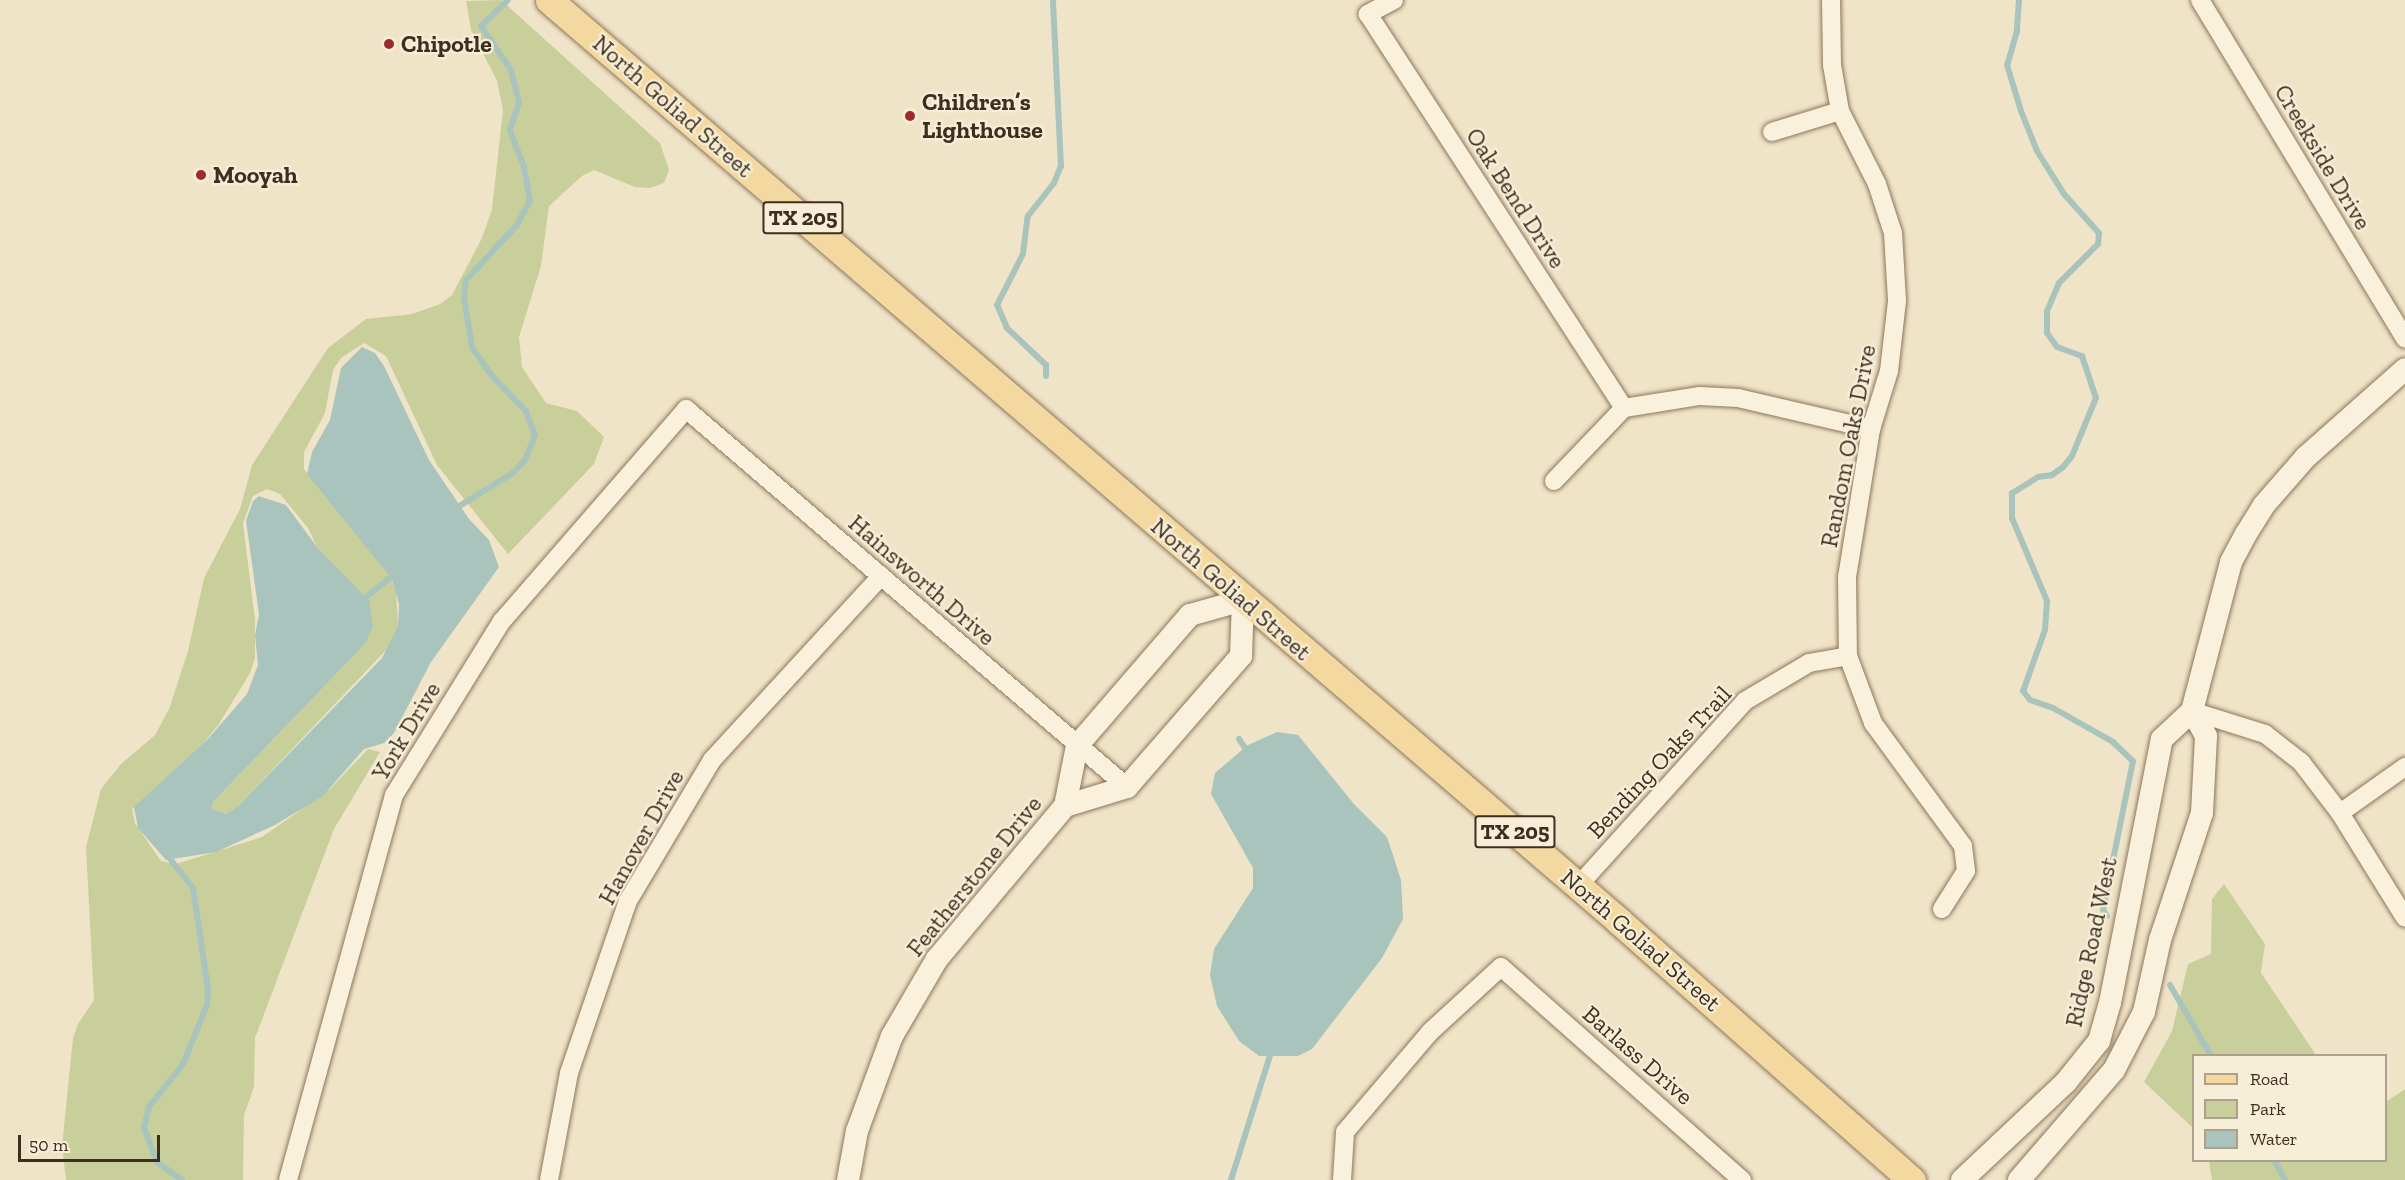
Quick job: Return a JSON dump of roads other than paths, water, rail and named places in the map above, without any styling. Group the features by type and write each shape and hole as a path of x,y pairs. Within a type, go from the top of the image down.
{"main road":[{"name":"North Goliad Street","path":"549,0 1243,600 1578,885 1912,1180"}],"street":[{"name":"Oak Bend Drive","path":"1394,0 1368,14 1624,408"},
{"name":"Random Oaks Drive","path":"1831,0 1832,65 1840,111 1877,184 1893,233 1897,301 1891,359 1871,429 1847,577 1848,656 1873,723 1963,846 1966,871 1942,909"},
{"name":"Creekside Drive","path":"2200,0 2405,339"},
{"path":"1772,132 1840,111"},
{"path":"2019,1180 2114,1070 2144,1012 2163,929 2202,813 2206,736 2192,711 2231,562 2246,534 2306,457 2405,369"},
{"path":"1554,481 1624,408 1700,396 1738,398 1871,429"},
{"name":"Hainsworth Drive","path":"686,409 1127,787"},
{"name":"York Drive","path":"288,1180 394,795 502,621 686,409"},
{"name":"Hanover Drive","path":"549,1180 569,1073 628,901 712,760 881,576"},
{"name":"Featherstone Drive","path":"848,1180 857,1131 897,1026 936,959 1065,806 1077,746 1190,615 1243,600"},
{"path":"1127,787 1241,656 1243,600"},
{"name":"Bending Oaks Trail","path":"1578,885 1744,701 1809,663 1848,656"},
{"path":"2192,711 2265,734 2301,762 2340,813 2405,918"},
{"name":"Ridge Road West","path":"1962,1180 2066,1082 2099,1041 2110,1003 2162,739 2192,711"},
{"path":"2340,813 2405,767"},
{"name":"Featherstone Drive","path":"1065,806 1127,787"},
{"name":"Barlass Drive","path":"1342,1180 1345,1132 1430,1032 1501,967 1742,1180"},
{"path":"2066,1082 2090,1100"}],"water":[{"path":"362,347 375,353 384,366 429,460 469,519 489,540 499,567 431,662 394,733 384,743 364,749 323,796 275,825 216,852 166,860 138,828 134,807 207,740 247,694 258,665 255,635 259,614 246,521 253,501 259,496 286,505 317,547 369,600 373,626 365,644 213,802 212,809 226,814 239,805 382,658 398,626 399,604 392,579 307,474 312,452 330,420 341,368"},
{"path":"1277,732 1298,735 1354,804 1387,837 1401,880 1403,919 1382,958 1312,1049 1298,1056 1259,1056 1239,1041 1217,1006 1210,975 1214,949 1253,888 1253,868 1211,794 1215,773 1248,745"}],"waterway":[{"path":"453,510 513,473 525,460 535,435 526,411 492,376 472,347 464,297 466,280 517,225 530,201 524,167 510,130 519,102 511,70 481,26 508,0"},
{"path":"1046,376 1046,365 1007,328 997,305 1023,254 1028,216 1054,183 1061,166 1053,0"},
{"path":"2019,0 2017,31 2007,65 2021,111 2037,151 2064,194 2099,233 2098,244 2059,283 2047,311 2047,333 2057,347 2082,356 2096,398 2072,456 2063,467 2052,475 2038,477 2012,493 2012,518 2047,601 2045,630 2023,691 2030,700 2053,708 2113,742 2133,761 2103,910 2107,916"},
{"path":"360,602 396,573"},
{"path":"1239,739 1249,754"},
{"path":"167,855 193,888 208,990 207,1005 183,1064 149,1107 144,1127 157,1162 182,1180"},
{"path":"2170,985 2210,1054"},
{"path":"1231,1180 1272,1049"},
{"path":"2275,1162 2285,1180"}],"place":[{"name":"Chipotle","path":"389,44"},
{"name":"Children’s Lighthouse","path":"910,116"},
{"name":"Mooyah","path":"201,175"}]}
